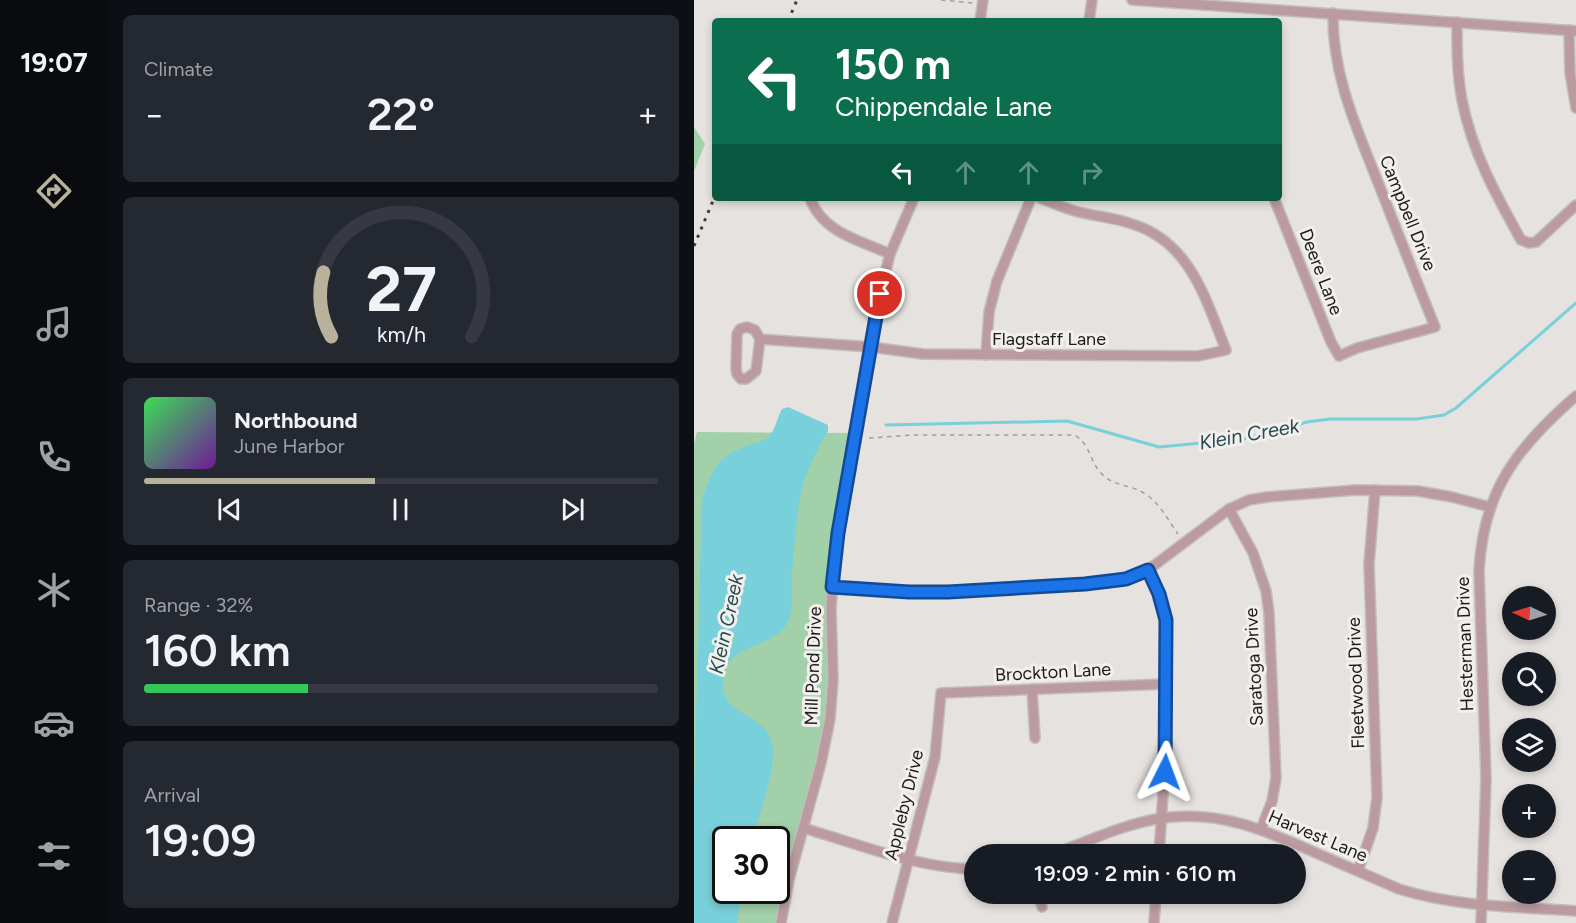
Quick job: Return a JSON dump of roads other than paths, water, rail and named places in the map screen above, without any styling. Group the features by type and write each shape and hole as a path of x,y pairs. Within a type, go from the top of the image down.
{"street":[{"path":"1089,18 1092,0"},
{"path":"1132,0 1572,30 1570,73 1576,108"},
{"path":"980,18 983,2"},
{"name":"Campbell Drive","path":"1333,13 1337,65 1347,106 1435,327 1357,348 1339,356"},
{"path":"1457,22 1458,69 1462,98 1476,151 1494,193 1521,240 1529,243 1536,242 1576,205"},
{"path":"811,201 816,213 826,224 890,254"},
{"name":"Mill Pond Drive","path":"781,923 789,880 821,763 830,719 832,587 838,533 880,294 890,254 913,201"},
{"path":"986,355 989,312 997,281 1030,201"},
{"name":"Flagstaff Lane","path":"760,339 871,347 923,354 1198,356 1226,350 1198,281 1181,254 1159,237 1130,223 1073,211 1048,201"},
{"name":"Deere Lane","path":"1275,201 1331,342 1339,356"},
{"name":"Flagstaff Lane","path":"747,327 755,330 760,339 756,371 752,376 741,379 736,369 737,334 740,329 747,327"},
{"name":"Hesterman Drive","path":"1482,923 1486,778 1479,571 1482,541 1490,507 1505,475 1527,443 1576,396"},
{"path":"832,587 938,592 1085,584 1126,579 1148,570 1229,509 1249,500 1267,497 1375,490 1433,493 1490,507"},
{"name":"Fleetwood Drive","path":"1358,872 1373,828 1377,797 1369,564 1375,490"},
{"name":"Saratoga Drive","path":"1229,509 1262,575 1269,613 1276,778 1272,801 1261,829"},
{"path":"1148,570 1159,594 1166,620 1166,748 1160,844"},
{"name":"Brockton Lane","path":"941,693 1166,684"},
{"path":"1032,689 1035,738"},
{"name":"Appleby Drive","path":"892,923 935,757 941,693"},
{"name":"Harvest Lane","path":"1080,844 1126,827 1162,818 1210,817 1261,829 1358,872 1418,895 1444,901 1576,911"},
{"path":"803,828 908,860 946,868 964,869"},
{"path":"1041,904 1042,908"},
{"path":"1154,923 1155,904"}],"water":[{"path":"788,407 828,425 828,432 810,466 801,495 792,571 791,613 786,625 778,634 737,654 729,662 724,672 723,687 729,702 757,722 769,734 773,756 771,771 756,826 712,826 712,904 740,904 737,923 694,923 694,792 702,500 708,482 721,461 735,451 767,438 774,429 782,409"}],"waterway":[{"name":"Klein Creek","path":"886,425 1067,421 1159,447 1244,439 1307,422 1330,419 1417,419 1444,415 1456,408 1576,303"}],"railway":[{"path":"789,18 797,0"},
{"path":"694,246 713,201"}]}
